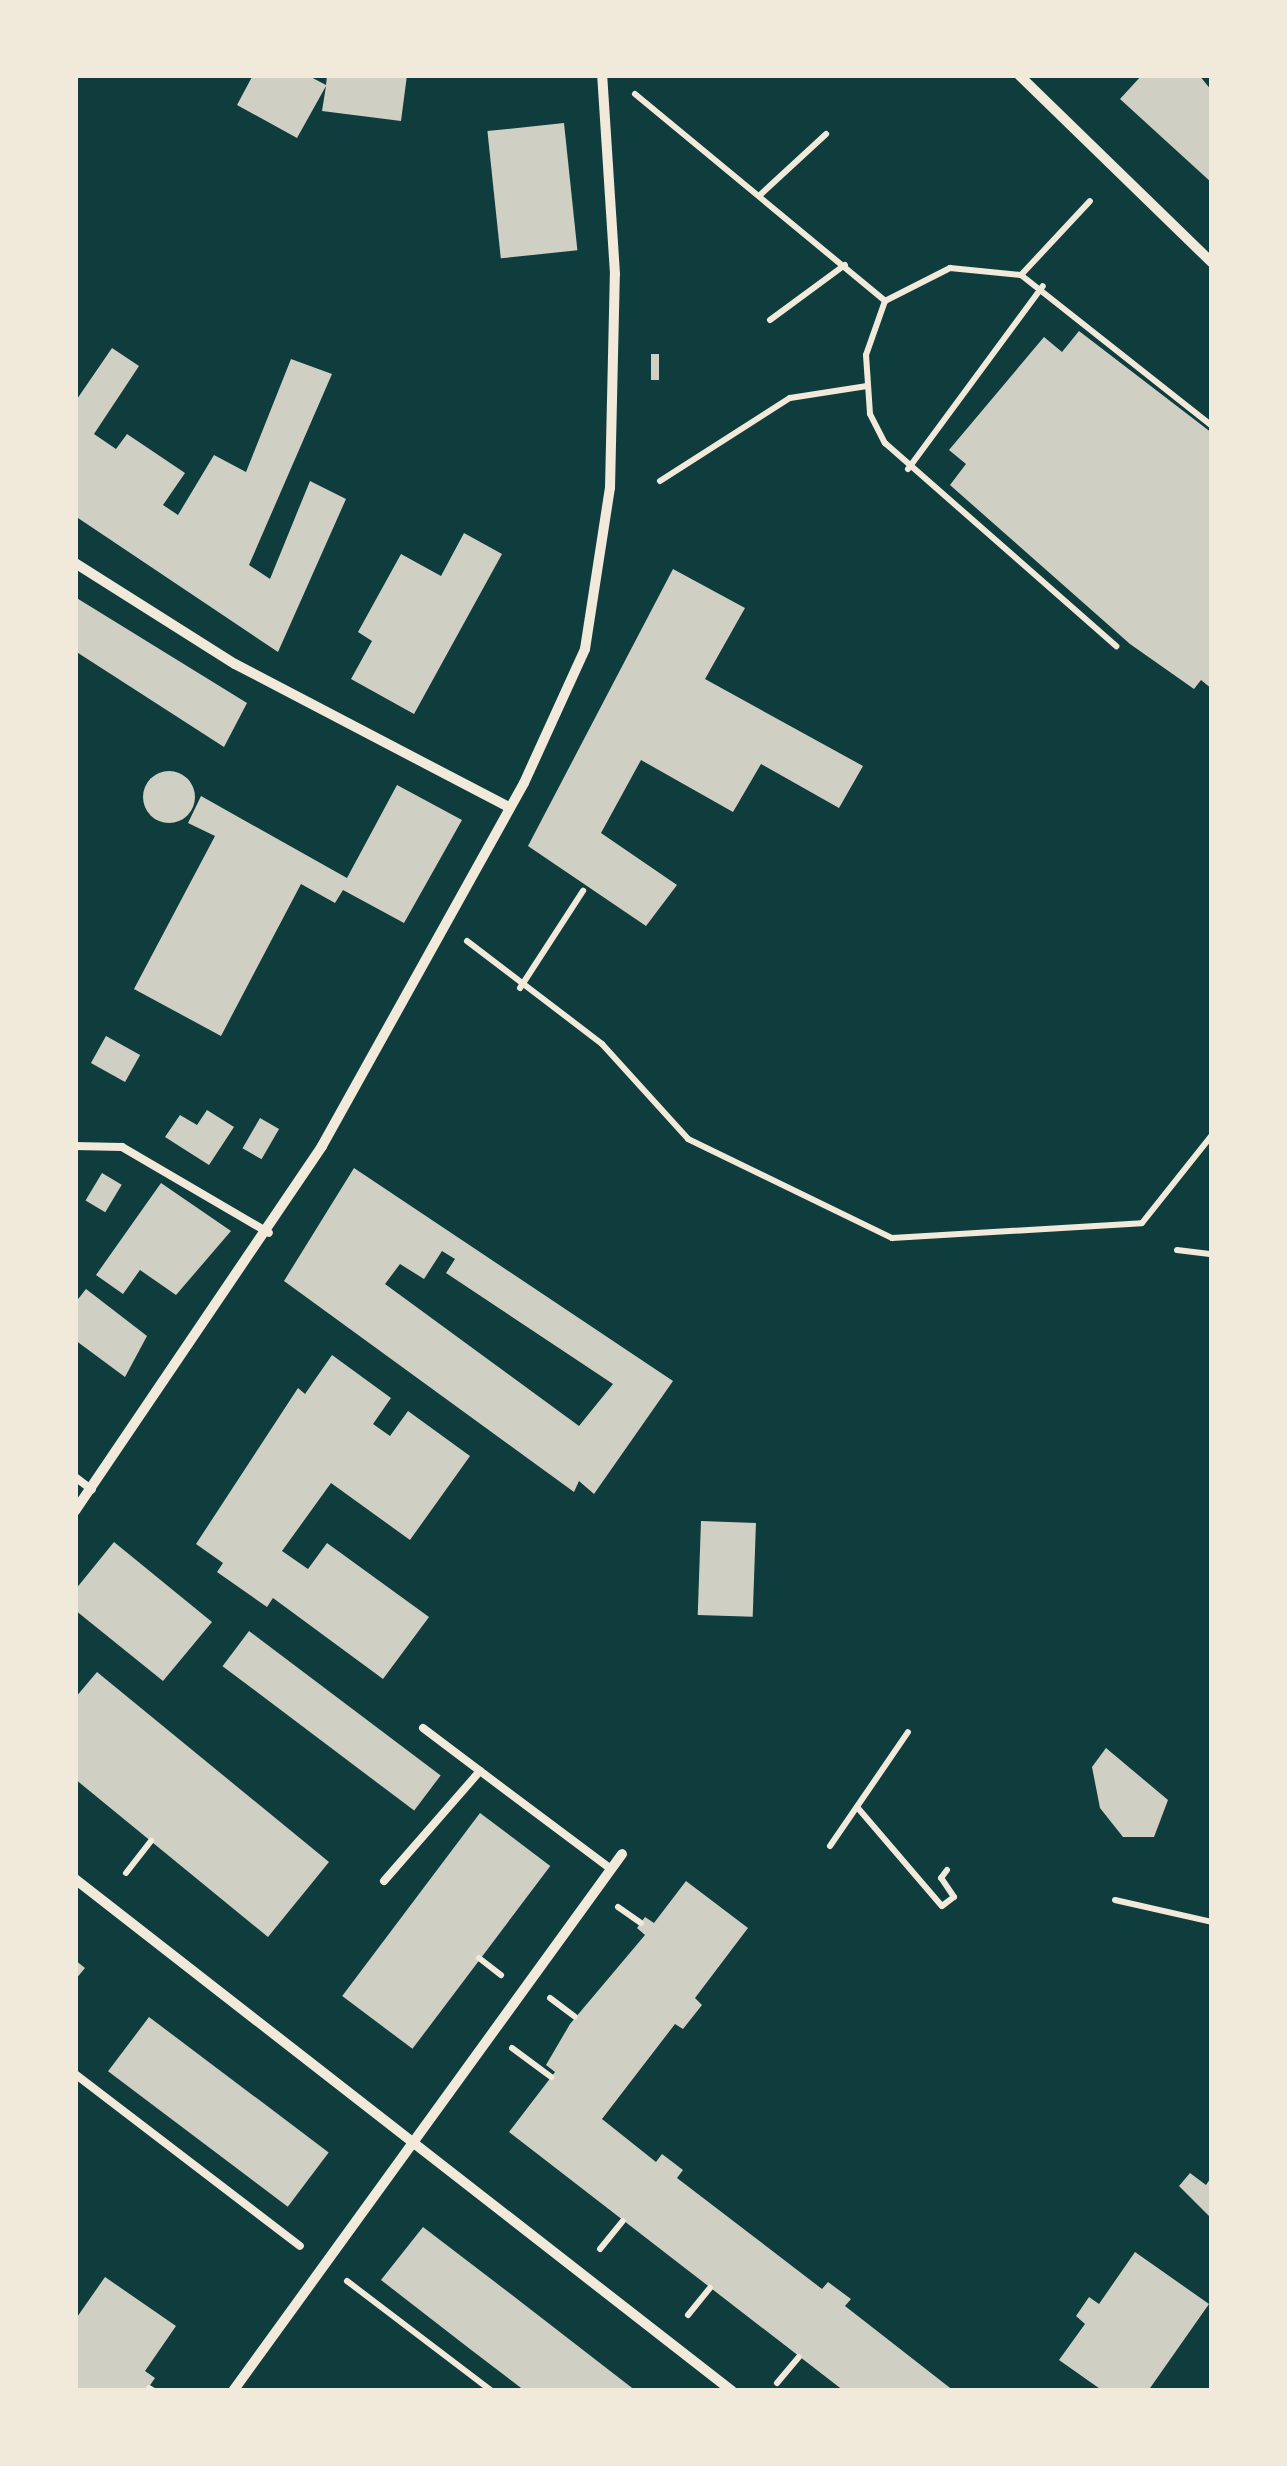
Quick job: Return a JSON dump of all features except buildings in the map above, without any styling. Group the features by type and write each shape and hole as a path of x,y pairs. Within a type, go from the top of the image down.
{"street":[{"path":"75,1511 269,1233 510,808 585,649 598,593 615,274 602,75"},
{"path":"1019,75 1212,264"},
{"path":"75,562 235,664 510,808"},
{"path":"232,2391 622,1854"},
{"path":"75,1879 409,2144 732,2391"}],"lane":[{"path":"75,1146 122,1147 269,1233"},
{"path":"75,1477 92,1490"},
{"path":"423,1728 611,1869"},
{"path":"384,1881 480,1770"},
{"path":"75,2074 300,2246"}],"path":[{"path":"636,94 885,301"},
{"path":"760,195 826,134"},
{"path":"1021,275 1090,201"},
{"path":"770,320 845,265"},
{"path":"885,301 950,268 1021,275 1043,286 1212,426"},
{"path":"908,469 1043,286"},
{"path":"885,301 866,386 870,414 908,469 1116,646"},
{"path":"660,481 790,398 866,386"},
{"path":"520,988 583,891"},
{"path":"467,941 520,988 602,1044 688,1139 892,1238 1142,1223 1212,1135"},
{"path":"1178,1250 1212,1254"},
{"path":"830,1846 908,1732"},
{"path":"857,1807 942,1906 954,1897 942,1878 948,1870"},
{"path":"126,1873 151,1842"},
{"path":"1115,1900 1212,1922"},
{"path":"617,1906 641,1923"},
{"path":"479,1958 502,1976"},
{"path":"549,1997 575,2017"},
{"path":"511,2048 551,2077"},
{"path":"600,2249 623,2221"},
{"path":"347,2281 492,2391"},
{"path":"688,2315 710,2288"},
{"path":"777,2383 799,2357"}]}
